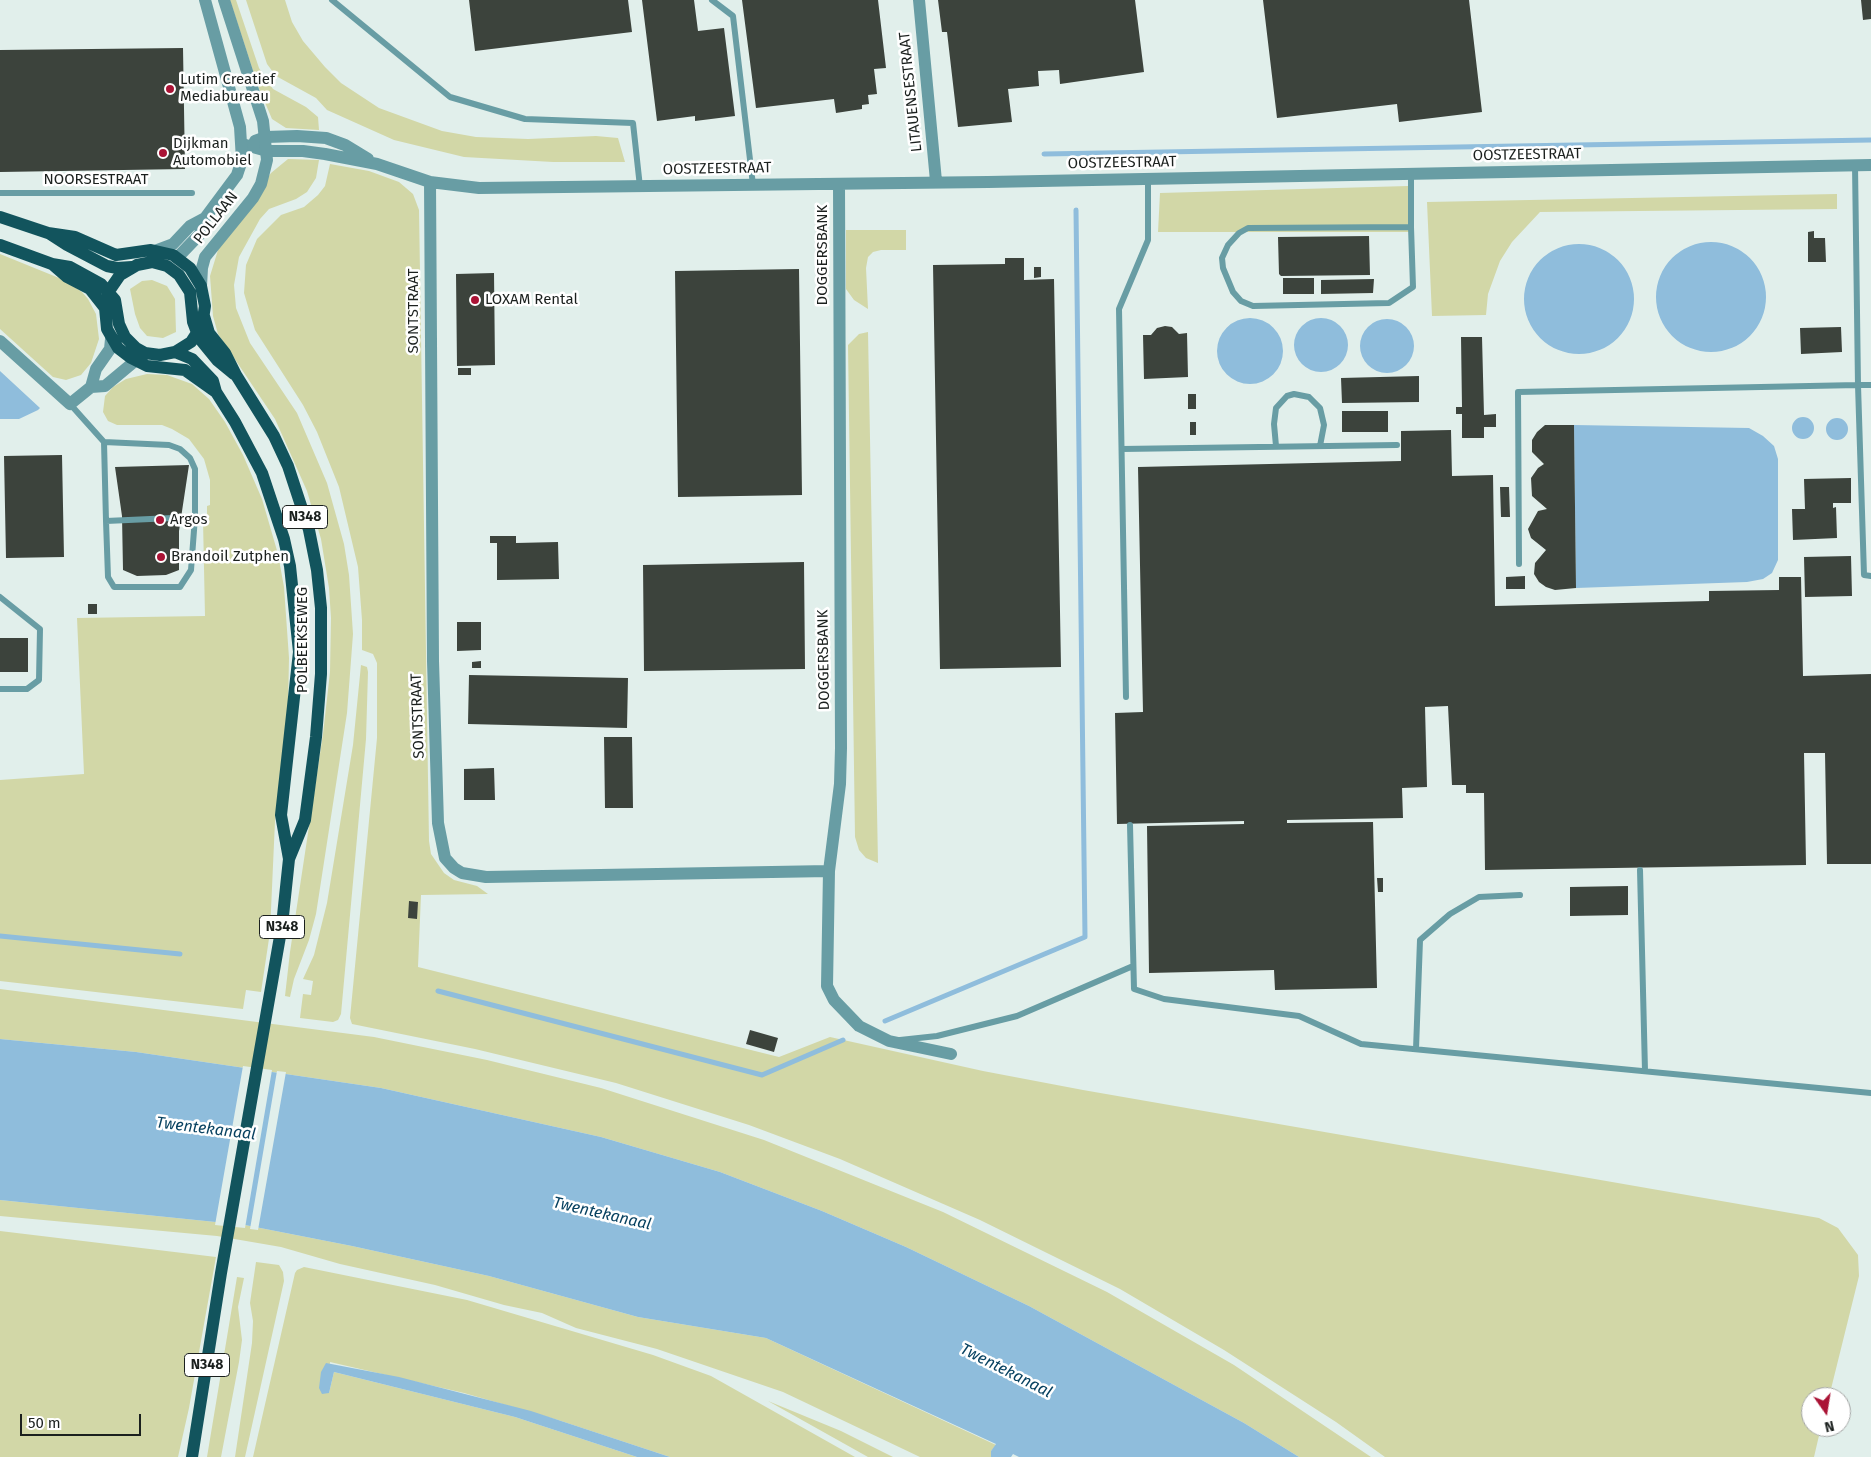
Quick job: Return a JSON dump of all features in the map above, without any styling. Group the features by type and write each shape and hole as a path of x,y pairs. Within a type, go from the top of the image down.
{"main road":[{"name":"N348","path":"0,216 48,233 75,237 116,255 157,250 177,258 193,272 201,286 205,301 204,316 197,334 187,345 175,352"},
{"name":"N348","path":"48,233 67,246 107,266 117,268 132,267 146,262 162,264 179,275 188,288 192,303 193,322 197,334"},
{"path":"0,245 52,264 70,267 95,280 109,291 117,303 119,324 125,337 136,348 150,354 160,355 175,352"},
{"name":"N348","path":"162,264 177,258"},
{"path":"52,264 67,277 90,289 105,308"},
{"path":"111,339 106,324 105,308 109,291 120,275 132,267"},
{"name":"POLBEEKSEWEG","path":"204,316 209,333 225,352 236,375 274,436 288,466 309,530 319,589 321,674 316,737 305,820 289,859"},
{"name":"POLBEEKSEWEG","path":"197,334 217,360 236,375"},
{"name":"N348","path":"111,339 122,352 135,361"},
{"name":"POLBEEKSEWEG","path":"175,352 196,362 213,381 216,392 235,422 262,473 284,539 290,566 299,652 281,815 289,859 282,926 221,1273 192,1457"},
{"path":"135,361 150,354"},
{"name":"POLBEEKSEWEG","path":"135,361 153,367 190,372 203,385 216,392"}],"street":[{"name":"POLLAAN","path":"177,258 200,234 205,218 237,175 242,144 228,77 205,0"},
{"name":"POLLAAN","path":"201,286 201,274 206,257 257,191 264,176 267,151 259,106 224,0"},
{"name":"LITAUENSESTRAAT","path":"919,0 936,181"},
{"name":"OOSTZEESTRAAT","path":"242,144 266,137 326,138 345,145 377,164"},
{"name":"OOSTZEESTRAAT","path":"242,144 267,151 303,151 377,164 430,182 479,188 839,184 1871,165"},
{"name":"SONTSTRAAT","path":"430,182 433,661 438,823 445,858 454,868 462,872 486,877 829,872"},
{"name":"DOGGERSBANK","path":"839,184 841,748 840,784 829,872 827,986 834,1000 859,1026 889,1041 951,1054"},
{"name":"POLLAAN","path":"157,250 173,244 190,226 205,218"},
{"path":"0,341 70,404 91,386 96,368 110,349 111,339"},
{"path":"91,386 105,386 135,361"}],"lane":[{"path":"332,0 450,97 525,119 633,123 640,187"},
{"path":"712,0 732,16 753,185"},
{"path":"1855,165 1858,385 1864,575 1871,576"},
{"path":"1411,173 1413,287 1389,303 1253,306 1241,301 1232,292 1223,268 1222,258 1228,245 1239,233 1248,228 1411,226"},
{"path":"1126,698 1119,309 1148,240 1148,178"},
{"name":"NOORSESTRAAT","path":"0,193 192,193"},
{"path":"1519,564 1518,392 1871,385"},
{"path":"1276,446 1274,424 1276,408 1287,396 1294,394 1309,397 1320,408 1324,425 1320,446"},
{"path":"70,404 104,442 108,577 114,587 180,586 191,570 195,517 195,469 190,458 180,449 169,445 104,442"},
{"path":"1122,448 1396,445"},
{"path":"106,521 195,517"},
{"path":"0,597 40,629 39,680 27,689 0,689"},
{"path":"1130,825 1134,989 1164,999 1299,1016 1361,1044 1871,1093"},
{"path":"1640,870 1645,1071"},
{"path":"1416,1049 1420,940 1450,914 1479,896 1520,895"},
{"path":"889,1041 937,1036 1017,1016 1133,966"}],"green space":[{"path":"230,0 236,0 259,68 266,79 273,89 306,107 318,117 319,130 286,128 272,119 258,86"},
{"path":"246,0 285,0 292,22 303,41 325,67 341,83 379,108 442,131 476,137 528,139 596,136 618,138 625,162 553,162 464,157 394,140 327,110 316,98 276,76 267,64"},
{"path":"288,159 319,160 316,178 307,192 296,199 269,209 260,219 239,257 234,285 236,308 250,343 297,413 327,483 344,544 349,575 353,634 347,713 316,914 309,940 294,979 290,997 285,996 290,952 323,734 330,672 331,618 329,588 321,539 307,491 275,419 218,334 213,316 210,276 218,250 271,173"},
{"path":"330,164 369,171 399,182 413,194 419,210 429,841 431,854 444,873 454,880 477,886 488,894 421,895 418,967 779,1057 830,1037 983,1071 1083,1090 1819,1218 1838,1228 1858,1255 1859,1276 1831,1387 1801,1387 1801,1437 1819,1437 1814,1457 1385,1457 1336,1422 1224,1350 1120,1289 980,1220 840,1159 749,1125 616,1083 475,1049 352,1024 350,1018 377,738 377,663 373,654 362,650 358,567 339,487 317,432 303,405 255,330 244,293 246,265 257,239 281,215 304,207 325,186"},
{"path":"1408,186 1410,232 1158,232 1160,193"},
{"path":"1837,194 1837,209 1540,212 1512,242 1500,261 1488,294 1486,315 1432,316 1427,202"},
{"path":"846,230 906,230 906,250 881,250 873,252 868,257 866,268 868,309 854,300 846,289"},
{"path":"0,254 64,280 82,292 88,299 96,314 99,339 91,363 81,375 66,380 53,377 0,329"},
{"path":"152,280 167,286 175,299 176,332 163,338 147,336 140,328 130,289 142,281"},
{"path":"868,332 878,863 866,858 859,850 855,837 848,345 859,334"},
{"path":"147,374 167,375 192,384 209,399 225,422 243,455 262,499 278,554 284,587 289,658 288,706 275,821 270,932 261,992 246,990 243,1009 0,981 0,780 84,774 77,618 205,616 203,520 207,515 207,506 210,505 210,480 204,459 189,439 172,429 162,425 117,425 108,421 103,412 105,396 113,387 126,379"},
{"path":"361,665 367,667 368,672 366,739 341,1014 338,1020 333,1022 300,1018 303,994 311,995 313,981 303,979 314,955 327,903 353,745"},
{"path":"0,989 374,1037 487,1060 601,1088 764,1140 943,1212 1107,1292 1234,1365 1371,1457 1299,1457 1244,1423 1029,1306 906,1247 822,1211 720,1172 601,1137 381,1088 136,1052 0,1039"},
{"path":"0,1200 245,1225 489,1276 638,1317 766,1338 996,1445 991,1451 991,1457 920,1457 783,1392 657,1349 576,1328 542,1313 504,1305 435,1285 340,1264 281,1247 217,1236 0,1216"},
{"path":"0,1231 216,1257 189,1408 178,1457 0,1457"},
{"path":"256,1262 279,1265 283,1272 284,1281 245,1457 235,1457 252,1343 253,1321 250,1303"},
{"path":"304,1267 467,1300 653,1355 711,1376 855,1457 670,1457 558,1420 464,1393 330,1362 329,1393 334,1372 515,1417 637,1457 253,1457 295,1273"},
{"path":"237,1277 244,1278 238,1307 242,1340 239,1362 221,1457 207,1457"},
{"path":"768,1401 841,1431 893,1457 868,1457"}],"water":[{"path":"1711,242 1732,246 1750,258 1762,276 1766,297 1762,318 1750,336 1732,348 1711,352 1690,348 1672,336 1660,318 1656,297 1660,276 1672,258 1690,246"},
{"path":"1579,244 1600,248 1618,260 1630,278 1634,299 1630,320 1618,338 1600,350 1579,354 1558,350 1540,338 1528,320 1524,299 1528,278 1540,260 1558,248"},
{"path":"1244,318 1256,318 1268,323 1278,333 1283,345 1281,364 1268,379 1256,384 1244,384 1232,379 1222,369 1217,357 1217,345 1222,333 1232,323"},
{"path":"1321,318 1331,320 1340,326 1346,335 1348,345 1346,355 1340,364 1331,370 1321,372 1311,370 1302,364 1296,355 1294,345 1296,335 1302,326 1311,320"},
{"path":"1382,319 1392,319 1406,327 1412,336 1414,346 1412,356 1406,365 1392,373 1382,373 1372,368 1365,361 1360,351 1360,341 1365,331 1372,324"},
{"path":"0,371 40,408 19,419 0,419"},
{"path":"1799,417 1807,417 1814,424 1814,432 1807,439 1799,439 1792,432 1792,424"},
{"path":"1833,418 1841,418 1848,425 1848,433 1841,440 1833,440 1826,433 1826,425"},
{"path":"1574,425 1749,428 1763,436 1774,446 1778,459 1778,560 1772,573 1763,579 1747,582 1576,588"},
{"name":"Twentekanaal","path":"0,1039 136,1052 381,1088 601,1137 720,1172 822,1211 906,1247 1029,1306 1244,1423 1299,1457 1019,1457 1013,1454 1011,1457 991,1457 991,1451 996,1444 766,1338 638,1317 489,1276 245,1225 0,1200"},
{"path":"326,1363 399,1377 531,1411 670,1457 637,1457 515,1417 334,1372 329,1393 322,1394 319,1388 321,1372"}],"pier":[{"path":"243,1066 272,1070 245,1228 215,1225"},
{"path":"277,1071 286,1072 258,1230 250,1229"}],"building":[{"path":"469,0 628,0 632,32 475,51"},
{"path":"642,0 694,0 698,31 724,28 735,116 695,121 695,116 657,121"},
{"path":"742,0 878,0 886,68 874,69 877,94 868,95 869,104 862,105 862,109 836,113 834,99 756,108"},
{"path":"938,0 1135,0 1144,72 1060,84 1059,70 1038,71 1039,86 1008,89 1012,122 958,127 947,32 942,32"},
{"path":"1263,0 1469,0 1482,112 1399,122 1397,104 1277,118"},
{"path":"1861,0 1871,0 1871,19 1863,20"},
{"path":"183,48 185,169 0,172 0,50"},
{"path":"1814,231 1814,238 1825,238 1826,262 1808,262 1808,232"},
{"path":"1369,236 1370,275 1281,276 1279,274 1278,237"},
{"path":"1005,258 1024,258 1024,280 1054,279 1061,667 940,669 933,265 1005,264"},
{"path":"1034,267 1041,267 1041,277 1034,278"},
{"path":"799,269 802,495 678,497 675,271"},
{"path":"494,273 495,365 457,366 456,274"},
{"path":"1283,278 1314,278 1314,294 1283,294"},
{"path":"1374,279 1373,293 1321,294 1321,280"},
{"path":"1172,327 1179,334 1187,333 1188,377 1144,379 1143,335 1151,335 1157,328"},
{"path":"1841,327 1842,352 1801,354 1800,328"},
{"path":"1461,337 1482,337 1484,415 1496,414 1496,427 1484,427 1484,438 1462,438 1462,414 1456,414 1456,407 1462,407"},
{"path":"458,368 471,368 471,375 458,375"},
{"path":"1419,376 1419,402 1342,403 1341,378"},
{"path":"1188,394 1196,394 1196,409 1188,409"},
{"path":"1342,411 1388,411 1388,432 1342,432"},
{"path":"1190,422 1196,422 1196,435 1190,435"},
{"path":"1545,425 1574,425 1576,588 1555,590 1546,587 1539,582 1534,574 1535,563 1546,550 1531,538 1528,529 1538,511 1547,509 1532,496 1531,478 1538,468 1544,464 1532,452 1532,440"},
{"path":"1451,430 1452,476 1493,475 1495,606 1709,601 1709,591 1779,590 1779,577 1801,577 1803,676 1871,674 1871,864 1827,864 1825,753 1804,753 1806,865 1485,870 1484,793 1466,793 1466,785 1452,785 1448,706 1425,707 1427,787 1402,788 1403,818 1287,820 1287,823 1373,822 1377,988 1275,990 1274,970 1149,973 1147,826 1244,824 1244,821 1117,824 1115,713 1143,712 1138,467 1401,461 1401,431"},
{"path":"62,455 64,557 6,558 4,456"},
{"path":"189,465 179,531 179,570 166,575 137,576 123,570 122,516 115,467"},
{"path":"1851,478 1851,503 1833,503 1833,508 1836,507 1837,538 1793,540 1792,509 1805,509 1804,479"},
{"path":"1500,487 1509,487 1510,517 1501,517"},
{"path":"490,536 516,536 516,543 558,542 559,579 497,580 497,543 490,543"},
{"path":"1851,556 1852,596 1805,597 1804,557"},
{"path":"804,562 805,669 644,671 643,565"},
{"path":"1525,576 1525,589 1506,589 1506,577"},
{"path":"88,604 97,604 97,614 88,614"},
{"path":"457,622 481,622 481,650 457,651"},
{"path":"0,638 28,638 28,672 0,672"},
{"path":"481,661 481,668 472,668 472,662"},
{"path":"469,675 628,678 627,728 468,724"},
{"path":"604,737 632,737 633,808 605,808"},
{"path":"494,768 495,800 464,800 464,769"},
{"path":"1377,878 1383,878 1383,892 1378,892"},
{"path":"1628,886 1628,915 1570,916 1570,887"},
{"path":"409,901 418,902 417,919 408,918"},
{"path":"750,1030 778,1038 774,1052 746,1044"}],"waterway":[{"path":"1044,154 1871,140"},
{"path":"885,1021 1085,937 1076,210"},
{"path":"0,936 180,954"},
{"path":"438,991 762,1075 843,1040"}],"place":[{"name":"Lutim Creatief Mediabureau","path":"170,89"},
{"name":"Dijkman Automobiel","path":"163,153"},
{"name":"LOXAM Rental","path":"475,300"},
{"name":"Argos","path":"160,520"},
{"name":"Brandoil Zutphen","path":"161,557"}]}
